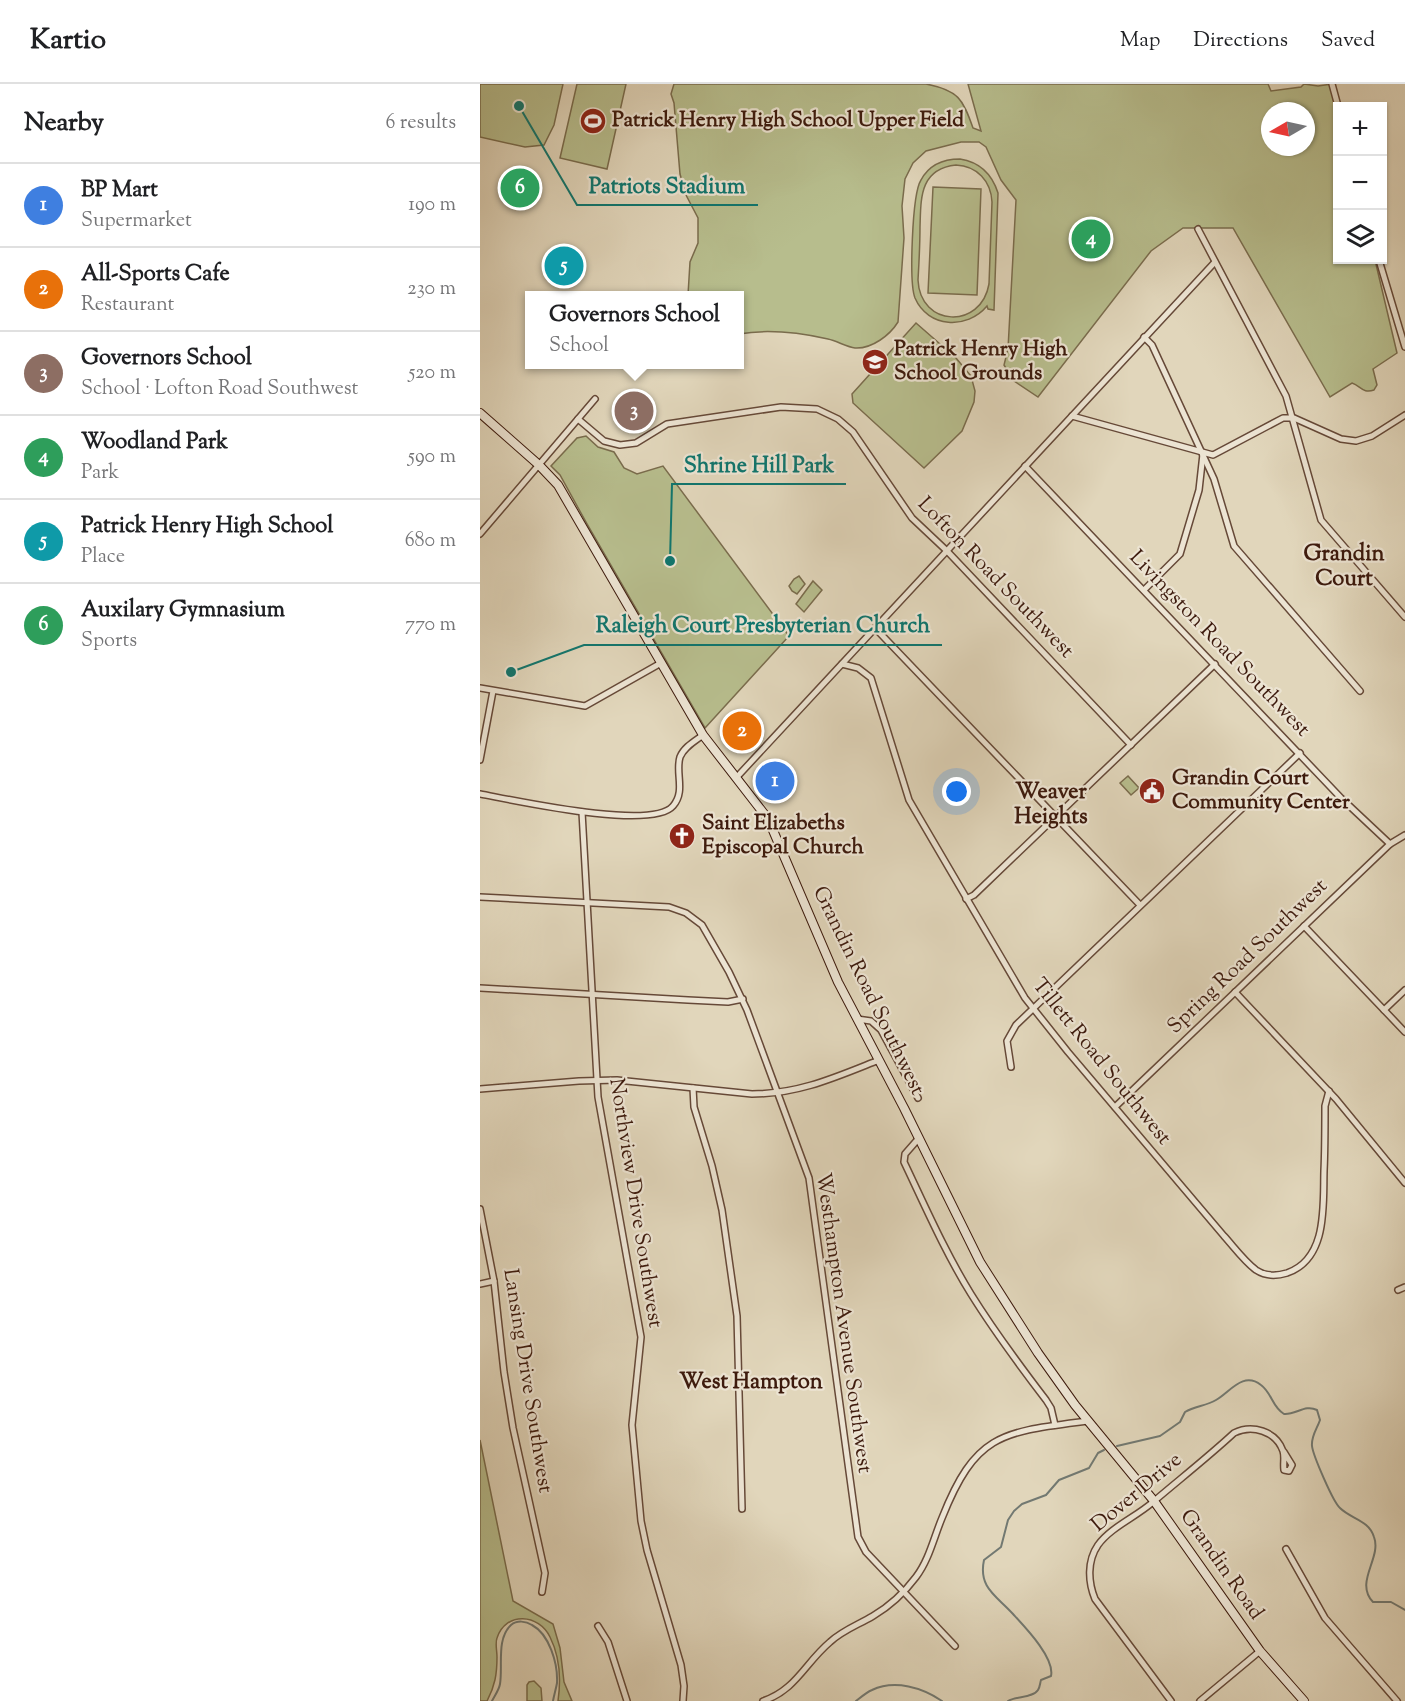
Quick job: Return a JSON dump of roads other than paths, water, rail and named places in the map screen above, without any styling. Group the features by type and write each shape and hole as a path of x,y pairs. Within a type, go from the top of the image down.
{"street":[{"path":"1332,84 1337,102"},
{"path":"1198,229 1282,387 1294,418 1296,436 1321,519 1405,617"},
{"path":"736,778 1215,262"},
{"path":"1380,264 1405,347"},
{"path":"1144,337 1152,345 1203,453 1214,479 1234,546 1360,691"},
{"path":"480,534 595,399"},
{"name":"Lofton Road Southwest","path":"578,420 604,441 620,445 636,442 668,424 781,407 809,408 838,418 853,432 908,513 1131,745"},
{"name":"Grandin Road Southwest","path":"480,413 540,465 558,485 703,735 751,796 772,828 830,963 960,1223 990,1278 1058,1382 1110,1448"},
{"path":"1072,416 1203,453 1216,454 1283,418 1294,418 1336,438 1356,441 1372,436 1405,415"},
{"path":"1144,590 1180,554 1199,490 1203,453"},
{"name":"Livingston Road Southwest","path":"1025,466 1341,798 1390,844"},
{"path":"875,628 1140,905"},
{"path":"480,688 585,706 661,663"},
{"name":"Tillett Road Southwest","path":"842,664 862,670 871,678 909,800 1032,1008 1252,1267 1266,1274 1280,1275 1304,1263 1315,1246 1321,1229 1325,1106 1329,1091"},
{"path":"966,899 974,895 1215,664"},
{"path":"480,760 493,691"},
{"path":"480,794 582,812 637,816 666,812 675,804 679,792 680,757 689,745 703,735"},
{"path":"1011,1067 1007,1049 1009,1035 1032,1008 1300,753"},
{"name":"Northview Drive Southwest","path":"582,812 600,1115 641,1337 632,1433 643,1534 681,1665 684,1686 683,1701"},
{"name":"Spring Road Southwest","path":"1115,1107 1390,844 1405,835"},
{"name":"Westhampton Avenue Southwest","path":"480,897 676,909 686,913 702,925 743,999 809,1178 858,1537 866,1552 954,1646"},
{"path":"1304,926 1405,1032"},
{"path":"480,988 728,1002 743,999"},
{"path":"1384,1010 1405,990"},
{"path":"1235,992 1329,1091 1405,1183"},
{"path":"857,1019 871,1022 881,1030 918,1098"},
{"path":"480,1089 617,1080 752,1094 778,1094 805,1088 879,1060"},
{"path":"693,1088 694,1107 712,1166 722,1210 737,1316 742,1509"},
{"path":"919,1138 904,1154 904,1162 929,1215 983,1314 1051,1408 1055,1425"},
{"name":"Lansing Drive Southwest","path":"480,1209 494,1281 513,1428 545,1573 542,1592"},
{"path":"480,1284 494,1281"},
{"path":"1398,1290 1405,1287"},
{"path":"762,1701 788,1689 838,1635 885,1609 904,1592 922,1566 955,1486 971,1462 987,1447 1009,1434 1033,1427 1088,1421"},
{"name":"Dover Drive","path":"1171,1701 1095,1599 1090,1583 1092,1560 1098,1546 1108,1535 1154,1501 1240,1430 1254,1429 1268,1433 1278,1442 1284,1452"},
{"name":"Grandin Road","path":"1110,1448 1154,1501 1260,1651 1304,1701"},
{"path":"1286,1549 1325,1618 1397,1701"},
{"path":"598,1626 608,1642 627,1701"},
{"path":"1200,1701 1260,1651"}],"waterway":[{"path":"1117,1446 1160,1436 1180,1422 1185,1412 1212,1402 1237,1384 1248,1380 1265,1388 1277,1408 1284,1414 1308,1408 1317,1410 1320,1420 1313,1436 1312,1446 1324,1478 1340,1508 1364,1523 1372,1531 1374,1537 1375,1553 1366,1586 1368,1594 1373,1602 1391,1602 1405,1610"},
{"path":"1008,1701 1036,1693 1041,1680 1051,1676 1051,1669 1038,1643 986,1585 984,1560 1001,1547 1008,1520 1014,1511 1022,1504 1046,1495 1059,1480 1089,1468 1098,1453 1104,1450"},
{"path":"492,1701 500,1684 503,1638 506,1631 516,1622 530,1624 538,1629 548,1642 557,1675 553,1701"},
{"path":"856,1701 872,1690 890,1685 918,1689 942,1701"}],"place":[{"name":"Patriots Stadium","path":"519,106"},
{"name":"Patrick Henry High School Upper Field","path":"593,121"},
{"name":"Auxilary Gymnasium","path":"520,188"},
{"name":"Woodland Park","path":"1091,239"},
{"name":"Patrick Henry High School","path":"564,266"},
{"name":"Patrick Henry High School Grounds","path":"875,362"},
{"name":"Governors School","path":"634,411"},
{"name":"Shrine Hill Park","path":"670,561"},
{"name":"Raleigh Court Presbyterian Church","path":"511,672"},
{"name":"All-Sports Cafe","path":"742,731"},
{"name":"BP Mart","path":"775,781"},
{"name":"Grandin Court Community Center","path":"1152,791"},
{"name":"Saint Elizabeths Episcopal Church","path":"682,836"}],"district":[{"name":"Grandin Court","path":"1344,568"},
{"name":"Weaver Heights","path":"1051,806"},
{"name":"West Hampton","path":"751,1383"}]}
